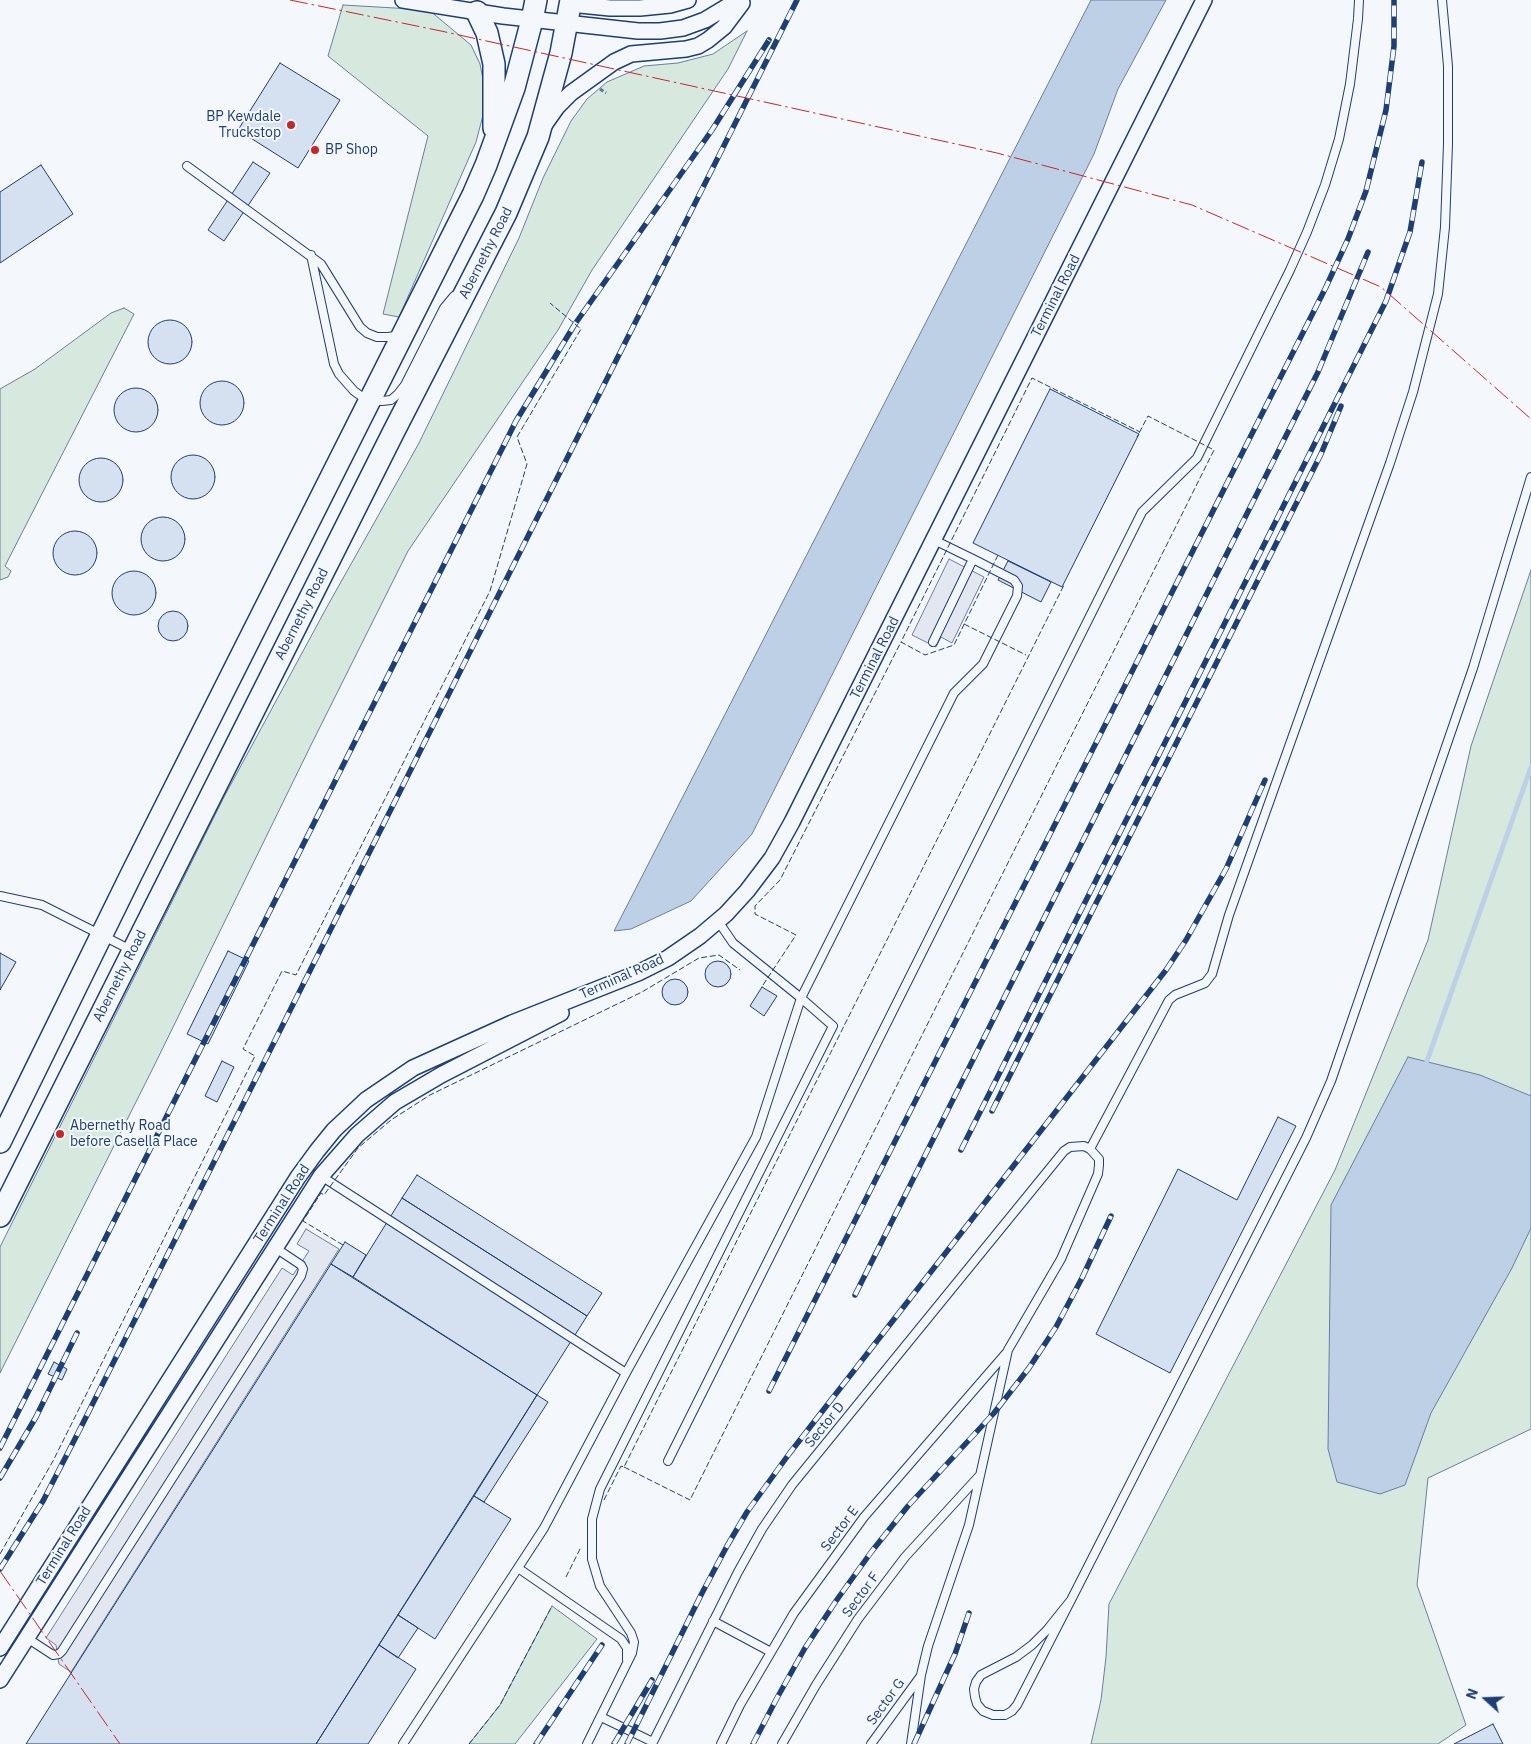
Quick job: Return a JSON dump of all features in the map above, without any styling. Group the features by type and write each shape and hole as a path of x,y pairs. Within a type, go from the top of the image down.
{"main road":[{"path":"0,1142 102,934 473,195 514,88 534,5 569,9"},
{"name":"Abernethy Road","path":"0,1216 394,430 484,259 506,213 538,137 552,88 569,9"},
{"path":"477,12 487,32 494,64 494,139 486,165"}],"street":[{"path":"403,0 477,12 534,5"},
{"path":"623,0 640,8"},
{"path":"569,9 640,8 670,5 688,0"},
{"path":"569,9 638,31 660,31 684,28 705,20 738,0"},
{"path":"538,137 557,107 572,92 602,69 631,54 686,49 698,46 724,27 745,0"},
{"name":"Terminal Road","path":"0,1648 298,1177 334,1130 366,1100 413,1068 512,1023 638,973 668,958 718,921 747,891 776,851 792,822 1204,0"},
{"path":"0,1680 320,1176 357,1135 395,1102 441,1075 638,973"}],"lane":[{"path":"668,1461 1142,512 1197,458 1308,232 1325,186 1339,139 1350,84 1358,19 1358,0"},
{"path":"911,1744 921,1675 928,1646 968,1525 1008,1350 1061,1259 1098,1174 1099,1159 1090,1149 1169,1000 1175,995 1205,984 1212,974 1229,915 1384,481 1413,392 1438,294 1445,227 1448,66 1442,0"},
{"path":"187,166 322,264 353,319 367,332 377,337 395,336 410,320"},
{"path":"311,255 334,364 339,374 361,396 370,400 382,401 390,400 405,385 444,308 484,259"},
{"path":"1071,1600 1047,1630 1032,1645 1016,1657 981,1676 976,1682 974,1697 983,1711 993,1715 1005,1715 1017,1705 1071,1600 1306,1138 1331,1081 1473,668 1531,477"},
{"path":"403,1744 544,1528 626,1373 756,1137 801,998 954,693 983,664 1017,596 1018,586 1014,580 934,540"},
{"path":"932,642 973,559"},
{"path":"0,896 42,904 133,951"},
{"path":"587,1744 632,1653 634,1638 600,1586 592,1559 592,1520 600,1489 833,1026 734,943 718,921"},
{"name":"Sector D","path":"652,1743 713,1621 762,1529 792,1484 1064,1151 1070,1147 1077,1146 1090,1149"},
{"path":"320,1176 626,1373"},
{"path":"27,1638 53,1655 59,1654 301,1276 303,1268 301,1265 274,1247"},
{"name":"Sector E","path":"721,1744 740,1705 794,1613 864,1517 1008,1350"},
{"name":"Sector F","path":"782,1744 858,1618 905,1557 980,1474"},
{"path":"518,1568 625,1643 628,1654 623,1672"},
{"path":"713,1621 771,1652"},
{"name":"Sector G","path":"871,1744 921,1675"},
{"path":"601,1717 652,1743"}],"shaded area":[{"path":"343,5 429,10 471,45 480,64 487,100 476,142 399,317 383,314 428,136 328,56"},
{"path":"747,31 728,69 592,270 558,330 408,551 0,1373 0,1247 224,797 328,605 419,443 519,238 543,178 571,121 587,99 607,82 644,66 678,63 713,54"},
{"path":"124,308 134,314 5,566 11,571 8,577 0,580 0,389 35,369 111,313"},
{"path":"949,559 984,577 952,643 941,637 936,647 912,635"},
{"path":"1531,570 1531,1429 1428,1478 1417,1585 1466,1725 1438,1744 1091,1744 1101,1700 1109,1604 1335,1170 1428,940 1471,746"},
{"path":"306,1229 339,1249 71,1672 59,1664 56,1645 46,1638 282,1268 293,1275 309,1251 297,1244"},
{"path":"552,1606 597,1639 515,1744 469,1744 500,1705"}],"water":[{"path":"1091,0 1166,0 1118,89 1094,154 752,834 691,901 631,929 614,931"},
{"path":"1408,1057 1480,1075 1531,1096 1531,1228 1512,1268 1431,1413 1405,1485 1380,1494 1337,1482 1328,1449 1331,1205"}],"building":[{"path":"280,63 340,100 298,168 238,130"},
{"path":"253,162 270,173 224,241 208,230"},
{"path":"41,165 73,214 0,263 0,192"},
{"path":"166,320 174,320 186,326 192,342 186,358 174,364 166,364 154,358 148,346 148,338 154,326"},
{"path":"218,381 226,381 238,387 244,403 238,419 226,425 218,425 206,419 200,407 200,399 206,387"},
{"path":"132,388 140,388 152,394 158,410 152,426 140,432 132,432 120,426 114,414 114,406 120,394"},
{"path":"1050,389 1139,434 1062,587 973,543"},
{"path":"189,455 197,455 209,461 215,477 209,493 197,499 189,499 177,493 171,481 171,473 177,461"},
{"path":"97,458 105,458 117,464 123,480 117,496 105,502 97,502 85,496 79,484 79,476 85,464"},
{"path":"159,517 167,517 179,523 185,539 179,555 167,561 159,561 147,555 141,543 141,535 147,523"},
{"path":"71,531 79,531 91,537 97,553 91,569 79,575 71,575 59,569 53,557 53,549 59,537"},
{"path":"1008,561 1051,582 1041,602 998,580"},
{"path":"130,571 138,571 150,577 156,593 150,609 138,615 130,615 118,609 112,597 112,589 118,577"},
{"path":"173,611 184,615 188,626 184,637 173,641 162,637 158,626 162,615"},
{"path":"228,951 249,961 208,1044 187,1034"},
{"path":"0,953 16,962 0,990"},
{"path":"718,961 727,965 731,974 727,983 718,987 709,983 705,974 709,965"},
{"path":"675,979 684,983 688,992 684,1001 675,1005 666,1001 662,992 666,983"},
{"path":"762,987 777,996 764,1016 750,1006"},
{"path":"222,1061 234,1067 217,1102 205,1096"},
{"path":"1278,1117 1296,1126 1170,1373 1096,1334 1178,1169 1237,1200"},
{"path":"417,1175 602,1293 587,1316 402,1198"},
{"path":"402,1198 587,1316 537,1395 353,1277"},
{"path":"345,1242 366,1255 353,1277 331,1264"},
{"path":"331,1264 537,1395 316,1744 26,1744"},
{"path":"54,1362 67,1369 62,1380 48,1374"},
{"path":"537,1395 548,1402 484,1502 474,1496"},
{"path":"474,1496 511,1519 435,1639 398,1615"},
{"path":"398,1615 418,1628 398,1658 379,1645"},
{"path":"379,1645 416,1669 368,1744 316,1744"},
{"path":"1493,1724 1503,1744 1454,1744"}],"waterway":[{"path":"1427,1061 1531,767"}],"railway":[{"path":"0,1569 43,1501 78,1433 797,0"},
{"path":"769,1391 1326,287 1348,239 1366,191 1386,110 1394,46 1394,0"},
{"path":"0,1448 516,421 575,324 712,130 769,40"},
{"path":"961,1150 1386,301 1410,232 1422,162"},
{"path":"855,1295 1318,372 1368,252"},
{"path":"992,1111 1321,454 1341,406"},
{"path":"627,1744 701,1595 747,1512 789,1454 1166,970 1186,940 1226,869 1265,780"},
{"path":"753,1744 805,1648 872,1551 908,1506 994,1413 1029,1368 1056,1327 1082,1278 1111,1216"},
{"path":"0,1478 36,1417 77,1333"},
{"path":"914,1744 955,1654 969,1613"},
{"path":"536,1744 602,1645"},
{"path":"614,1744 652,1680"}],"fence":[{"path":"0,1554 53,1461 255,1056 243,1049 282,971 296,975 490,591 527,464 517,437 581,329 550,303"},
{"path":"998,555 954,645 925,655 901,642 1032,378 1140,432"},
{"path":"624,1467 690,1500 1214,450 1148,416 1137,437"},
{"path":"604,1500 621,1466 624,1467 1064,585"},
{"path":"964,624 1026,655"},
{"path":"763,985 796,935 755,914 755,906 780,880 901,642"},
{"path":"343,1245 303,1221 321,1193 324,1195 358,1148 391,1120 430,1095 642,992 699,958 719,955 740,970"},
{"path":"566,1577 581,1547"},
{"path":"469,1744 500,1705 552,1606"}],"power":[{"path":"290,0 441,31 997,153 1192,205 1381,287 1531,419"},
{"path":"0,1571 120,1744"}],"place":[{"name":"BP Kewdale Truckstop","path":"291,125"},
{"name":"BP Shop","path":"315,150"},
{"name":"Abernethy Road before Casella Place","path":"60,1134"}]}
